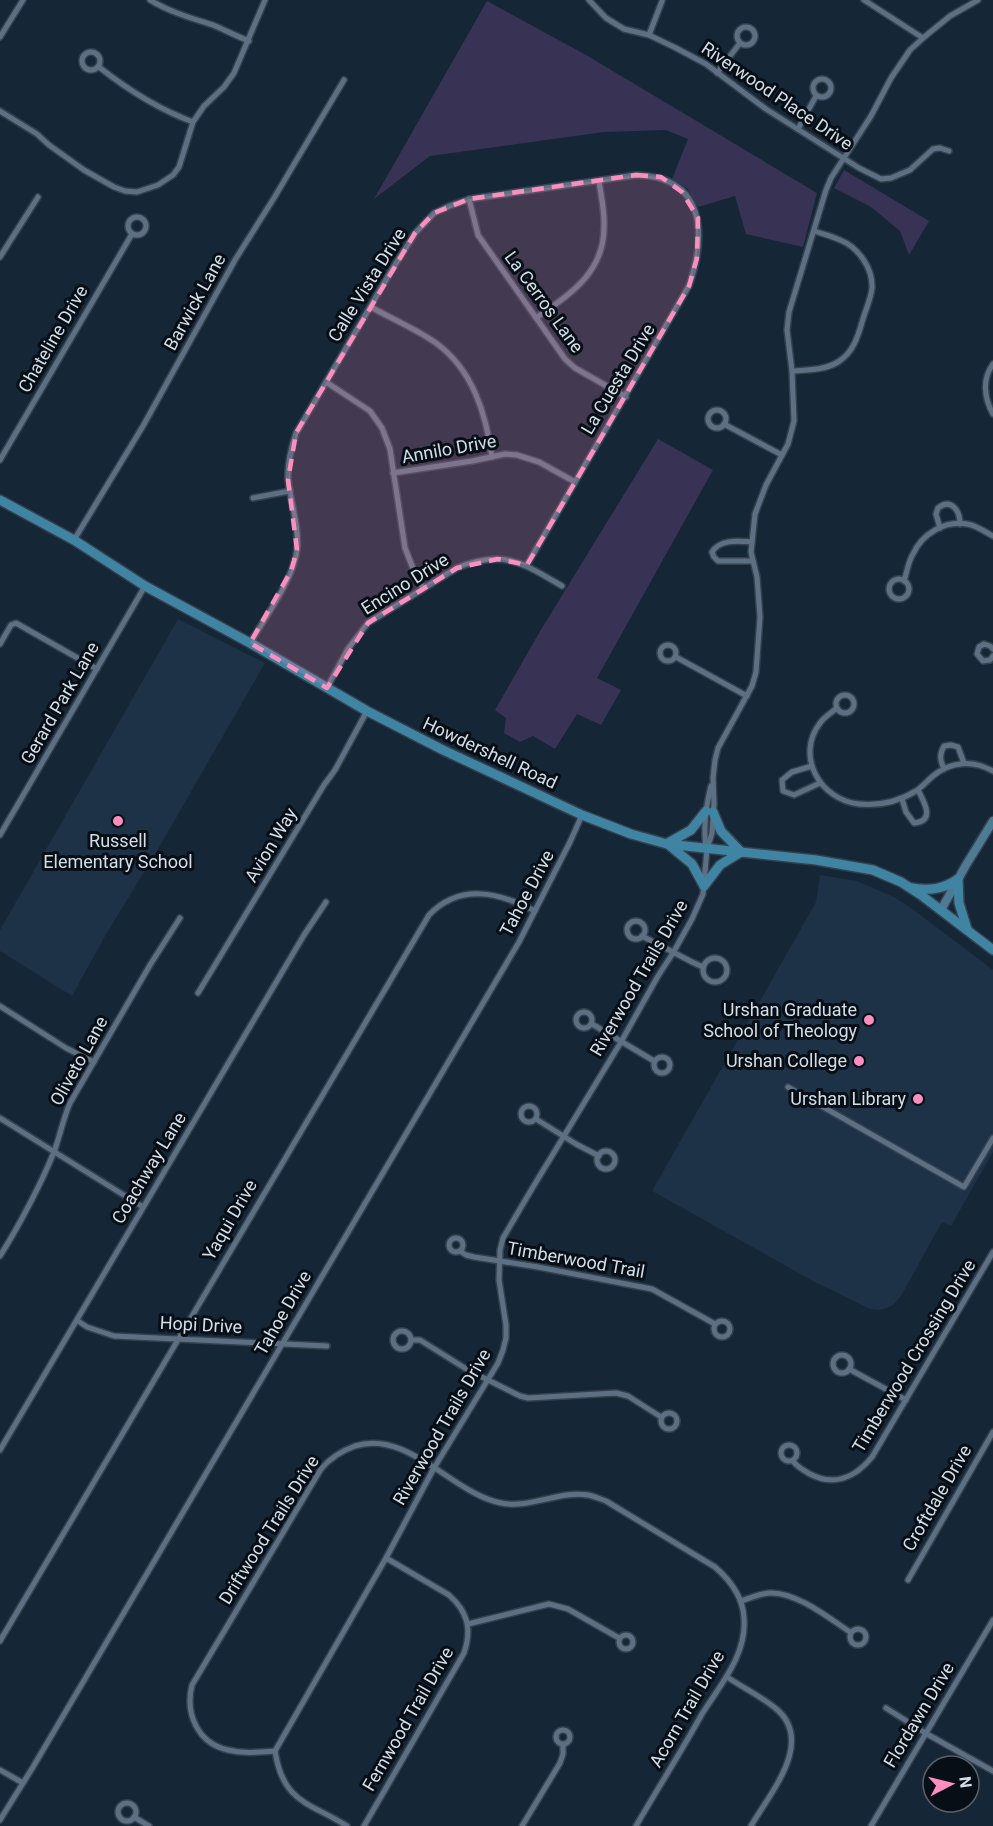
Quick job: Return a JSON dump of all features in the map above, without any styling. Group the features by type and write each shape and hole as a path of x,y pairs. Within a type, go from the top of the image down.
{"main road":[{"name":"Howdershell Road","path":"0,500 74,540 145,586 250,643 367,711 443,750 582,815 631,834 667,844 816,860 873,870 910,888 993,950"},
{"path":"710,811 721,831 741,852 720,865 704,886 692,864 667,844 691,830 710,811"},
{"path":"910,888 936,889 950,885 958,879"},
{"path":"958,879 960,903 968,930"}],"street":[{"path":"0,37 22,0"},
{"path":"150,0 167,10 216,26 249,41"},
{"path":"0,111 37,134 84,170 114,187 137,192 158,185 173,175 183,158 193,122 234,72 265,0"},
{"name":"Riverwood Place Drive","path":"589,0 606,18 624,29 649,35 684,52 766,109 844,159 881,179 891,178 910,170 933,148 949,151"},
{"path":"649,35 661,0 669,0"},
{"path":"864,0 923,38"},
{"path":"676,657 747,696 756,672 760,637 759,602 751,552 755,514 765,484 790,438 794,421 792,371 787,330 789,312 826,190 891,78 910,50 951,16 978,0"},
{"path":"717,73 740,43"},
{"path":"99,66 144,99 173,115 193,122"},
{"name":"Barwick Lane","path":"74,540 143,426 235,260 344,80"},
{"path":"798,129 816,96"},
{"name":"Calle Vista Drive","path":"250,643 283,588 297,550 297,529 290,490 289,462 296,434 390,271 415,233 434,213 469,198 636,175 661,177 672,183 690,200"},
{"path":"536,318 583,283 602,249 605,225 599,181"},
{"path":"0,257 2,247 38,197"},
{"name":"La Cerros Lane","path":"469,198 478,235 565,359 575,368 626,397"},
{"name":"La Cuesta Drive","path":"527,565 681,302 694,272 697,258 699,226 695,208 690,200"},
{"path":"792,371 828,366 838,362 852,349 872,288 867,266 852,247 842,240 814,231"},
{"name":"Chateline Drive","path":"0,460 132,234"},
{"path":"371,307 437,344 457,364 470,382 480,403 492,456"},
{"path":"993,364 987,375 985,393 993,414"},
{"path":"326,382 370,411 382,428 390,449 405,548 423,588"},
{"path":"724,424 782,455"},
{"name":"Annilo Drive","path":"393,473 505,454 528,457 575,482"},
{"path":"253,498 290,490"},
{"path":"940,528 936,514 938,508 944,504 954,506 960,517 960,524"},
{"path":"904,581 915,549 931,532 948,524 968,524 993,536"},
{"path":"752,542 718,544 712,552 718,561 753,561"},
{"name":"Encino Drive","path":"327,688 348,649 368,623 457,568 487,559 507,559 527,565 562,586"},
{"name":"Gerard Park Lane","path":"0,835 145,586"},
{"path":"0,644 11,626 16,623 97,669"},
{"path":"993,649 984,644 977,651 978,657 983,661 993,657"},
{"name":"Riverwood Trails Drive","path":"275,1751 503,1350 507,1324 499,1280 499,1261 503,1238 692,920 703,894 707,849 704,833 710,811 712,778 718,748 747,696"},
{"path":"837,708 821,720 813,735 810,753 812,765 820,783 834,795 850,802 879,804 902,799 918,790 944,769 964,764 983,765 993,771"},
{"name":"Avion Way","path":"198,993 334,770 367,711"},
{"path":"944,769 940,760 940,753 944,746 958,747 964,764"},
{"path":"812,765 785,777 782,780 783,791 794,795 820,783"},
{"path":"902,799 914,823 925,819 927,808 918,790"},
{"name":"Tahoe Drive","path":"0,1820 519,942 582,815"},
{"path":"941,910 993,821"},
{"name":"Yaqui Drive","path":"0,1641 414,936 429,915 438,905 451,898 467,894 505,898 535,911"},
{"name":"Coachway Lane","path":"0,1450 304,935 326,902"},
{"name":"Oliveto Lane","path":"0,1256 54,1151 70,1103 180,918"},
{"path":"642,936 703,967"},
{"path":"719,958 726,964 727,974 721,981 712,982 704,976 703,967 709,960 719,958"},
{"path":"0,1006 94,1062"},
{"path":"592,1024 654,1061"},
{"path":"788,1087 964,1187 993,1138"},
{"path":"0,1118 143,1207"},
{"path":"536,1119 576,1144 599,1155"},
{"name":"Timberwood Trail","path":"460,1251 474,1257 652,1289 715,1324"},
{"name":"Timberwood Crossing Drive","path":"793,1461 816,1477 827,1479 840,1479 853,1475 863,1468 872,1458 993,1252"},
{"name":"Hopi Drive","path":"78,1321 100,1333 114,1336 327,1346"},
{"path":"411,1340 420,1340 514,1394 528,1398 616,1393 628,1396 662,1417"},
{"path":"849,1369 906,1400"},
{"name":"Croftdale Drive","path":"908,1580 993,1432"},
{"name":"Driftwood Trails Drive","path":"275,1751 228,1750 208,1741 197,1727 190,1712 190,1694 196,1676 243,1602 310,1486 330,1458 352,1447 373,1443 398,1448 477,1495 505,1504 528,1503 577,1494 590,1495 606,1501 715,1567 725,1576 741,1601"},
{"path":"386,1558 449,1594 456,1600 468,1624 549,1604 568,1609 619,1638"},
{"path":"741,1601 769,1593 791,1597 850,1632"},
{"name":"Acorn Trail Drive","path":"636,1826 727,1677 742,1638 744,1619 741,1601"},
{"name":"Flordawn Drive","path":"871,1826 993,1620"},
{"name":"Fernwood Trail Drive","path":"364,1826 464,1653 468,1643 468,1624"},
{"path":"727,1677 775,1707 786,1719 792,1733 792,1750 787,1765 751,1826"},
{"path":"886,1708 993,1771"},
{"path":"522,1826 560,1763 563,1744"},
{"path":"275,1751 282,1777 295,1797 347,1826"},
{"path":"0,1770 23,1783"},
{"path":"134,1817 149,1826"}],"highlighted area":[{"path":"636,175 661,177 682,192 698,218 697,258 689,286 527,565 498,559 457,568 368,623 327,688 250,643 291,571 297,550 288,480 296,433 415,233 434,213 469,199"}],"shaded area":[{"path":"487,1 586,55 817,193 803,247 746,234 735,196 698,207 687,188 672,179 688,139 666,130 604,132 430,156 374,199"},
{"path":"844,170 929,221 909,255 900,231 871,207 834,188"},
{"path":"658,439 713,470 597,678 621,690 601,725 577,714 555,749 533,736 520,742 504,733 506,718 495,710 539,633"},
{"name":"Russell Elementary School","path":"178,619 265,663 72,996 0,951 0,930"},
{"name":"Urshan College","path":"820,875 857,881 894,897 993,970 993,1152 951,1226 942,1222 901,1296 892,1306 880,1310 870,1309 813,1281 652,1191 816,902"}],"place":[{"name":"Russell Elementary School","path":"118,821"},
{"name":"Urshan Graduate School of Theology","path":"869,1020"},
{"name":"Urshan College","path":"859,1061"},
{"name":"Urshan Library","path":"918,1099"}]}
